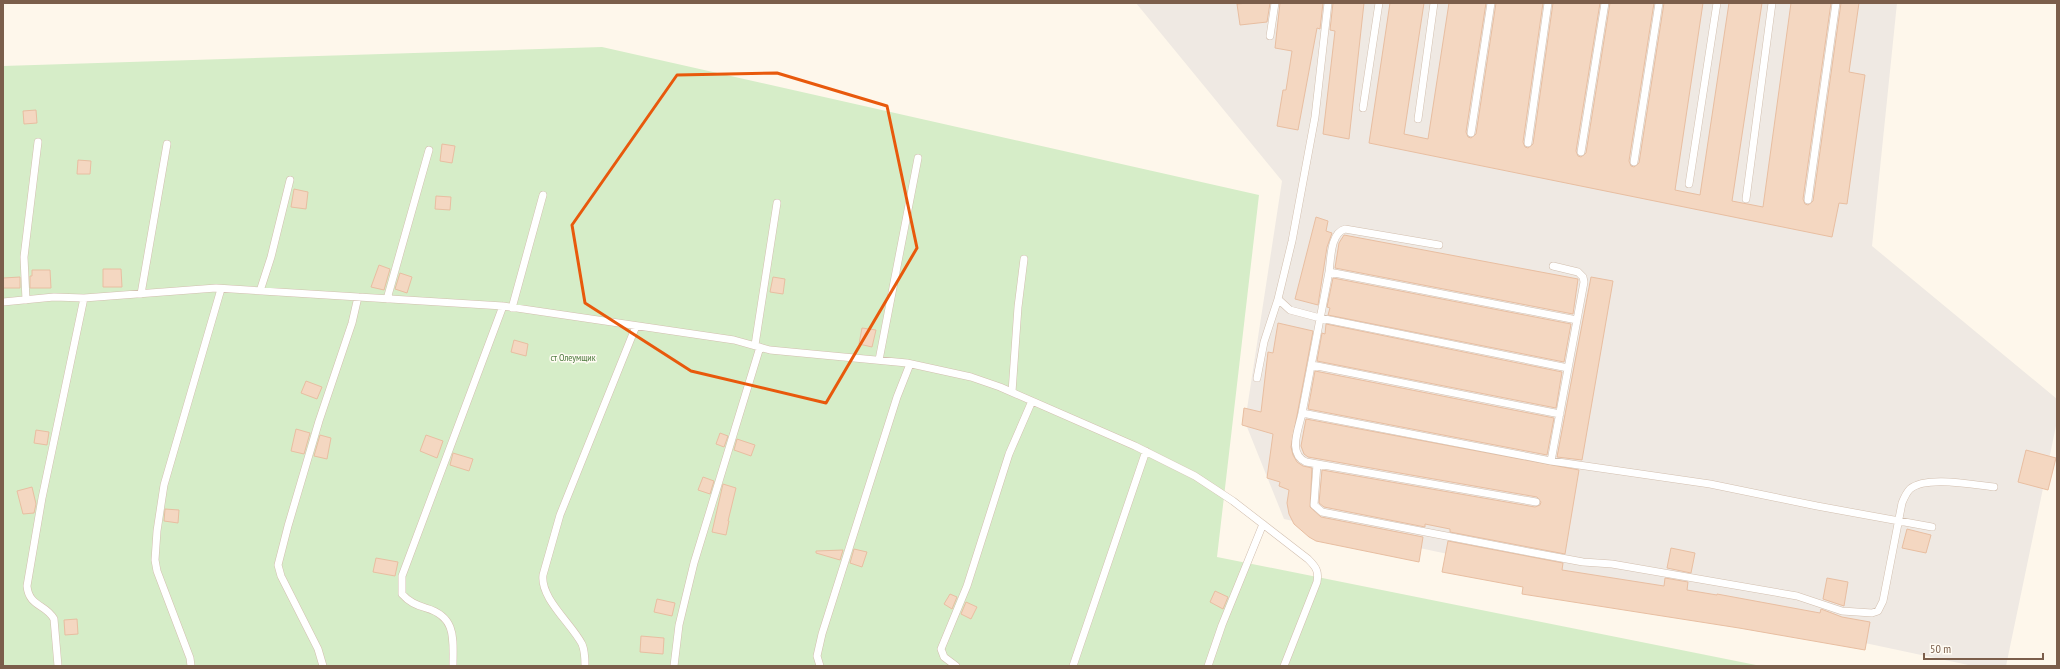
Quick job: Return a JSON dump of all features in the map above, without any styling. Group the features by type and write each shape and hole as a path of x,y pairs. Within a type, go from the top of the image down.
{"lane":[{"path":"1270,36 1275,3"},
{"path":"1256,378 1264,342 1278,300 1292,241 1316,117 1328,3"},
{"path":"1363,108 1379,3"},
{"path":"1418,119 1434,3"},
{"path":"1471,133 1491,3"},
{"path":"1528,143 1548,3"},
{"path":"1581,152 1605,3"},
{"path":"1634,162 1659,3"},
{"path":"1689,184 1717,3"},
{"path":"1746,200 1772,3"},
{"path":"1808,200 1836,3"},
{"path":"26,300 24,257 38,142"},
{"path":"141,294 167,144"},
{"path":"387,299 429,150"},
{"path":"879,360 918,158"},
{"path":"260,291 271,257 290,180"},
{"path":"512,308 543,195"},
{"path":"674,666 679,625 694,563 757,346 778,203"},
{"path":"1439,245 1345,229 1338,233 1335,238 1312,365 1294,450 1302,460 1317,464 1536,502"},
{"path":"1012,392 1018,307 1024,259"},
{"path":"1552,461 1584,277 1578,272 1554,266"},
{"path":"1329,272 1577,320"},
{"path":"3,302 54,297 84,298 221,288 503,306 734,340 770,350 910,364 971,377 1012,392 1146,451 1210,484 1308,559 1316,567 1318,574 1314,591 1284,666"},
{"path":"191,666 190,658 156,571 155,560 157,531 164,484 221,288"},
{"path":"323,666 318,649 284,581 278,565 319,421 354,316 358,297"},
{"path":"58,666 54,619 50,614 31,600 27,586 43,490 84,298"},
{"path":"1278,300 1290,310 1320,318 1568,368"},
{"path":"453,666 453,639 448,621 437,611 415,605 405,598 402,594 402,576 503,306"},
{"path":"585,666 582,644 545,592 542,575 560,515 636,326"},
{"path":"820,666 817,656 822,634 896,397 910,364"},
{"path":"1312,365 1560,414"},
{"path":"956,666 944,657 941,649 967,586 1009,454 1032,401"},
{"path":"1302,413 1552,461 1710,484 1817,506 1932,527"},
{"path":"1073,666 1146,451"},
{"path":"1317,464 1314,505 1322,512 1583,562 1612,564 1797,596 1842,611 1872,613 1878,611 1880,607 1905,495 1917,485 1938,482 1994,487"},
{"path":"1208,666 1222,625 1263,524"}],"highlighted area":[{"path":"777,73 887,106 917,248 826,403 691,371 585,303 572,225 677,75"}],"shaded area":[{"path":"1136,3 1897,3 1872,246 2057,399 2057,421 2006,666 1973,666 1284,519 1245,422 1282,181"}],"green space":[{"name":"ст Олеумщик","path":"602,47 1259,195 1217,557 1761,666 3,666 3,66"}],"building":[{"path":"1270,3 1267,22 1240,25 1237,4"},
{"path":"1280,3 1323,3 1320,29 1317,28 1298,130 1277,126 1283,90 1286,90 1292,51 1275,48"},
{"path":"1333,3 1364,3 1349,139 1323,134 1335,31 1330,30"},
{"path":"1390,3 1424,3 1404,134 1428,139 1449,3 1486,3 1466,132 1468,137 1471,138 1476,134 1496,3 1543,3 1523,142 1525,147 1528,148 1533,144 1553,3 1600,3 1576,151 1578,156 1581,157 1586,153 1610,3 1654,3 1629,161 1631,166 1634,167 1639,163 1664,3 1703,3 1675,190 1700,195 1729,3 1762,3 1732,201 1763,207 1791,3 1831,3 1803,199 1805,204 1808,205 1813,201 1841,3 1859,3 1849,72 1865,75 1847,204 1839,203 1832,237 1369,143"},
{"path":"36,110 37,123 24,124 23,111"},
{"path":"442,144 455,146 452,163 440,161"},
{"path":"78,160 91,161 90,174 77,174"},
{"path":"294,189 308,192 306,209 291,207"},
{"path":"436,196 451,197 450,210 435,209"},
{"path":"1316,217 1328,221 1326,231 1332,233 1327,247 1318,305 1295,299"},
{"path":"1344,235 1578,279 1573,314 1335,268 1339,243"},
{"path":"379,265 390,269 384,290 371,287"},
{"path":"103,269 121,269 122,287 103,287"},
{"path":"32,270 50,270 51,288 30,288 30,276 32,276"},
{"path":"400,273 412,277 407,293 395,289"},
{"path":"20,277 20,288 3,288 3,278"},
{"path":"773,277 785,279 783,294 770,292"},
{"path":"1591,277 1613,281 1582,460 1557,457"},
{"path":"1333,278 1571,324 1564,362 1328,315 1330,308 1327,307"},
{"path":"1278,323 1313,331 1291,447 1297,462 1303,466 1312,468 1310,507 1321,517 1423,537 1419,562 1316,541 1294,524 1289,514 1287,503 1289,490 1279,486 1280,482 1267,478 1273,434 1242,425 1244,408 1261,412 1268,352 1273,353"},
{"path":"1326,324 1562,372 1556,408 1317,361 1322,333 1325,334"},
{"path":"862,328 876,330 872,347 859,344"},
{"path":"514,340 528,344 526,356 511,352"},
{"path":"1315,371 1554,418 1547,455 1308,409"},
{"path":"306,381 322,387 317,399 301,393"},
{"path":"1306,419 1579,470 1565,554 1450,532 1450,529 1425,524 1425,527 1324,507 1319,503 1322,470 1535,507 1540,505 1541,502 1537,497 1308,457 1304,454 1301,446"},
{"path":"296,429 310,433 304,454 291,451"},
{"path":"36,430 49,432 47,445 34,443"},
{"path":"720,433 728,436 724,447 716,444"},
{"path":"320,435 331,438 327,459 314,456"},
{"path":"426,435 443,441 437,458 420,451"},
{"path":"737,439 755,445 751,456 734,450"},
{"path":"2026,450 2056,458 2048,490 2018,482"},
{"path":"453,453 473,459 469,471 450,465"},
{"path":"703,477 714,481 710,494 698,490"},
{"path":"723,484 736,488 726,535 712,532"},
{"path":"32,487 36,504 34,513 23,514 17,491"},
{"path":"165,509 179,510 178,523 164,521"},
{"path":"1907,529 1931,535 1926,553 1902,548"},
{"path":"1448,541 1563,563 1562,570 1664,586 1665,578 1688,582 1687,590 1820,613 1821,609 1842,617 1870,622 1865,650 1739,628 1522,594 1523,587 1442,572"},
{"path":"1671,548 1695,553 1691,573 1667,568"},
{"path":"854,549 867,552 862,567 850,563"},
{"path":"843,550 840,560 816,553 816,551"},
{"path":"376,558 398,562 395,576 373,572"},
{"path":"1827,578 1848,582 1844,606 1823,599"},
{"path":"1215,591 1228,597 1223,609 1210,602"},
{"path":"950,594 957,597 952,609 944,604"},
{"path":"657,599 675,603 672,616 654,612"},
{"path":"966,602 977,607 971,619 961,614"},
{"path":"77,619 78,634 65,635 64,620"},
{"path":"641,636 664,638 663,654 640,652"}]}
